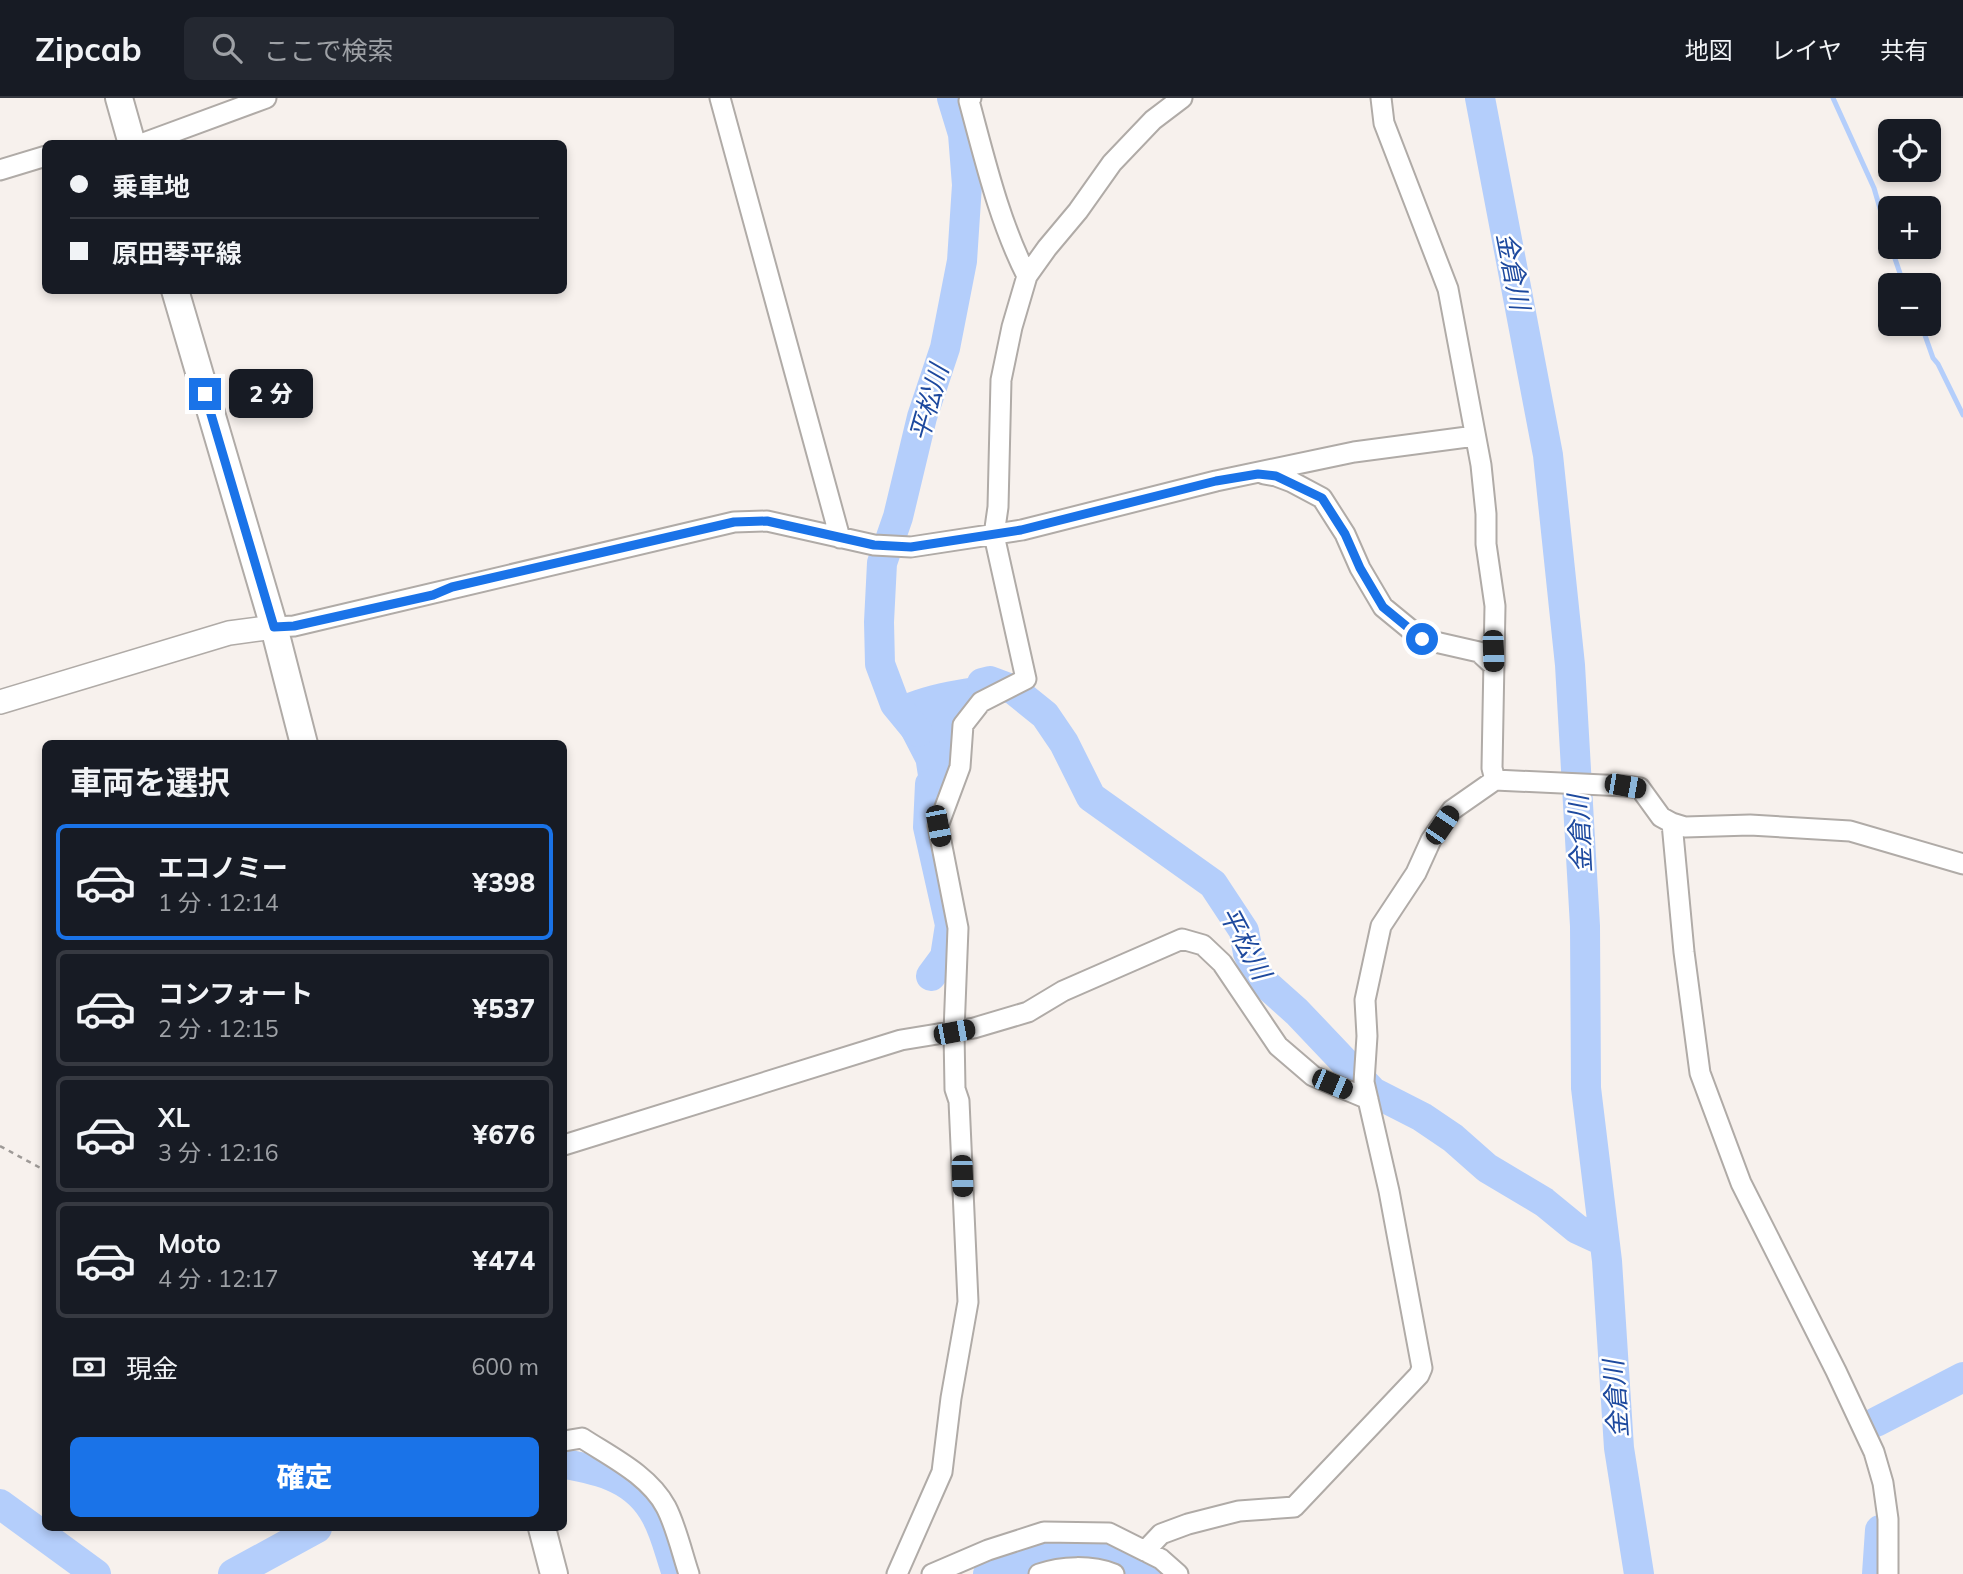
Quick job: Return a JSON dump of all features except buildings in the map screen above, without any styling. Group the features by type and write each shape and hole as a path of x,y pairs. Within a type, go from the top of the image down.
{"main road":[{"path":"118,98 131,140"},
{"path":"176,294 274,627 303,740"},
{"path":"543,1531 554,1574"}],"street":[{"path":"152,140 266,98"},
{"path":"720,98 841,538"},
{"path":"971,98 969,101 1002,219 1010,243 1027,276"},
{"path":"897,1574 942,1472 951,1398 968,1302 959,1101 955,1089 958,928 938,826 960,768 963,725 981,702 1026,679 995,535 1001,380 1012,327 1027,276 1112,163 1153,121 1182,98"},
{"path":"1381,98 1384,123 1448,289 1480,465 1486,514 1486,544 1495,606 1492,768 1495,780"},
{"path":"0,170 42,157"},
{"path":"0,702 229,633 294,626 345,615 433,595 452,587 734,522 767,521 874,545 911,547 1021,530 1216,481 1354,452 1475,436"},
{"path":"1258,474 1276,476 1322,498 1345,534 1360,568 1383,607 1422,639 1479,652 1494,666"},
{"path":"1145,1551 1161,1534 1188,1524 1239,1511 1294,1507 1419,1375 1422,1368 1389,1191 1364,1082 1367,1036 1365,1000 1381,926 1416,873 1431,840 1452,810 1495,780 1625,786 1640,788 1661,817 1672,824 1685,827 1750,825 1850,831 1963,864"},
{"path":"1672,824 1684,952 1700,1073 1741,1183 1824,1346 1874,1452 1883,1483 1888,1519 1888,1574"},
{"path":"567,1144 888,1044 954,1032 1028,1012 1063,991 1182,939 1203,945 1222,963 1278,1046 1313,1076 1368,1099"},
{"path":"567,1440 582,1438 628,1468 654,1490 667,1508 689,1574"},
{"path":"932,1574 988,1550 1044,1532 1109,1533 1145,1551 1166,1569"},
{"path":"1039,1574 1054,1569 1083,1568 1102,1569 1114,1574"}],"path":[{"path":"0,1146 42,1169"}],"water":[{"path":"1013,674 1013,679 972,702 953,779 930,824 925,822 916,763 885,703 915,690 947,682"}],"waterway":[{"name":"平松川","path":"918,732 895,704 880,664 882,563 898,517 922,417 945,348 962,261 967,185 963,134 952,98"},
{"name":"金倉川","path":"1480,98 1548,455 1570,665 1585,926 1586,1088 1607,1261 1619,1448 1639,1574"},
{"path":"1833,98 1878,202"},
{"path":"1895,259 1900,273"},
{"path":"1925,336 1933,358 1963,415"},
{"name":"平松川","path":"982,683 990,681 1014,690 1045,715 1064,743 1091,797 1213,884 1244,931 1248,953 1259,978 1297,1012 1373,1092 1422,1117 1453,1138 1487,1168 1544,1202 1577,1229 1603,1241"},
{"name":"平松川","path":"930,784 928,827 950,925 945,957 931,976"},
{"path":"1876,1422 1963,1377"},
{"path":"567,1465 617,1478 639,1493 659,1523 677,1574"},
{"path":"0,1504 96,1574"},
{"path":"1877,1574 1880,1530"},
{"path":"233,1574 312,1531"},
{"path":"988,1574 1039,1554 1060,1551 1115,1557 1153,1574"}],"route":[{"path":"205,394 274,627 294,626 433,595 452,587 734,522 767,521 874,545 911,547 1021,530 1216,481 1258,474 1276,476 1292,482 1322,498 1345,534 1360,568 1383,607 1422,639"}]}
